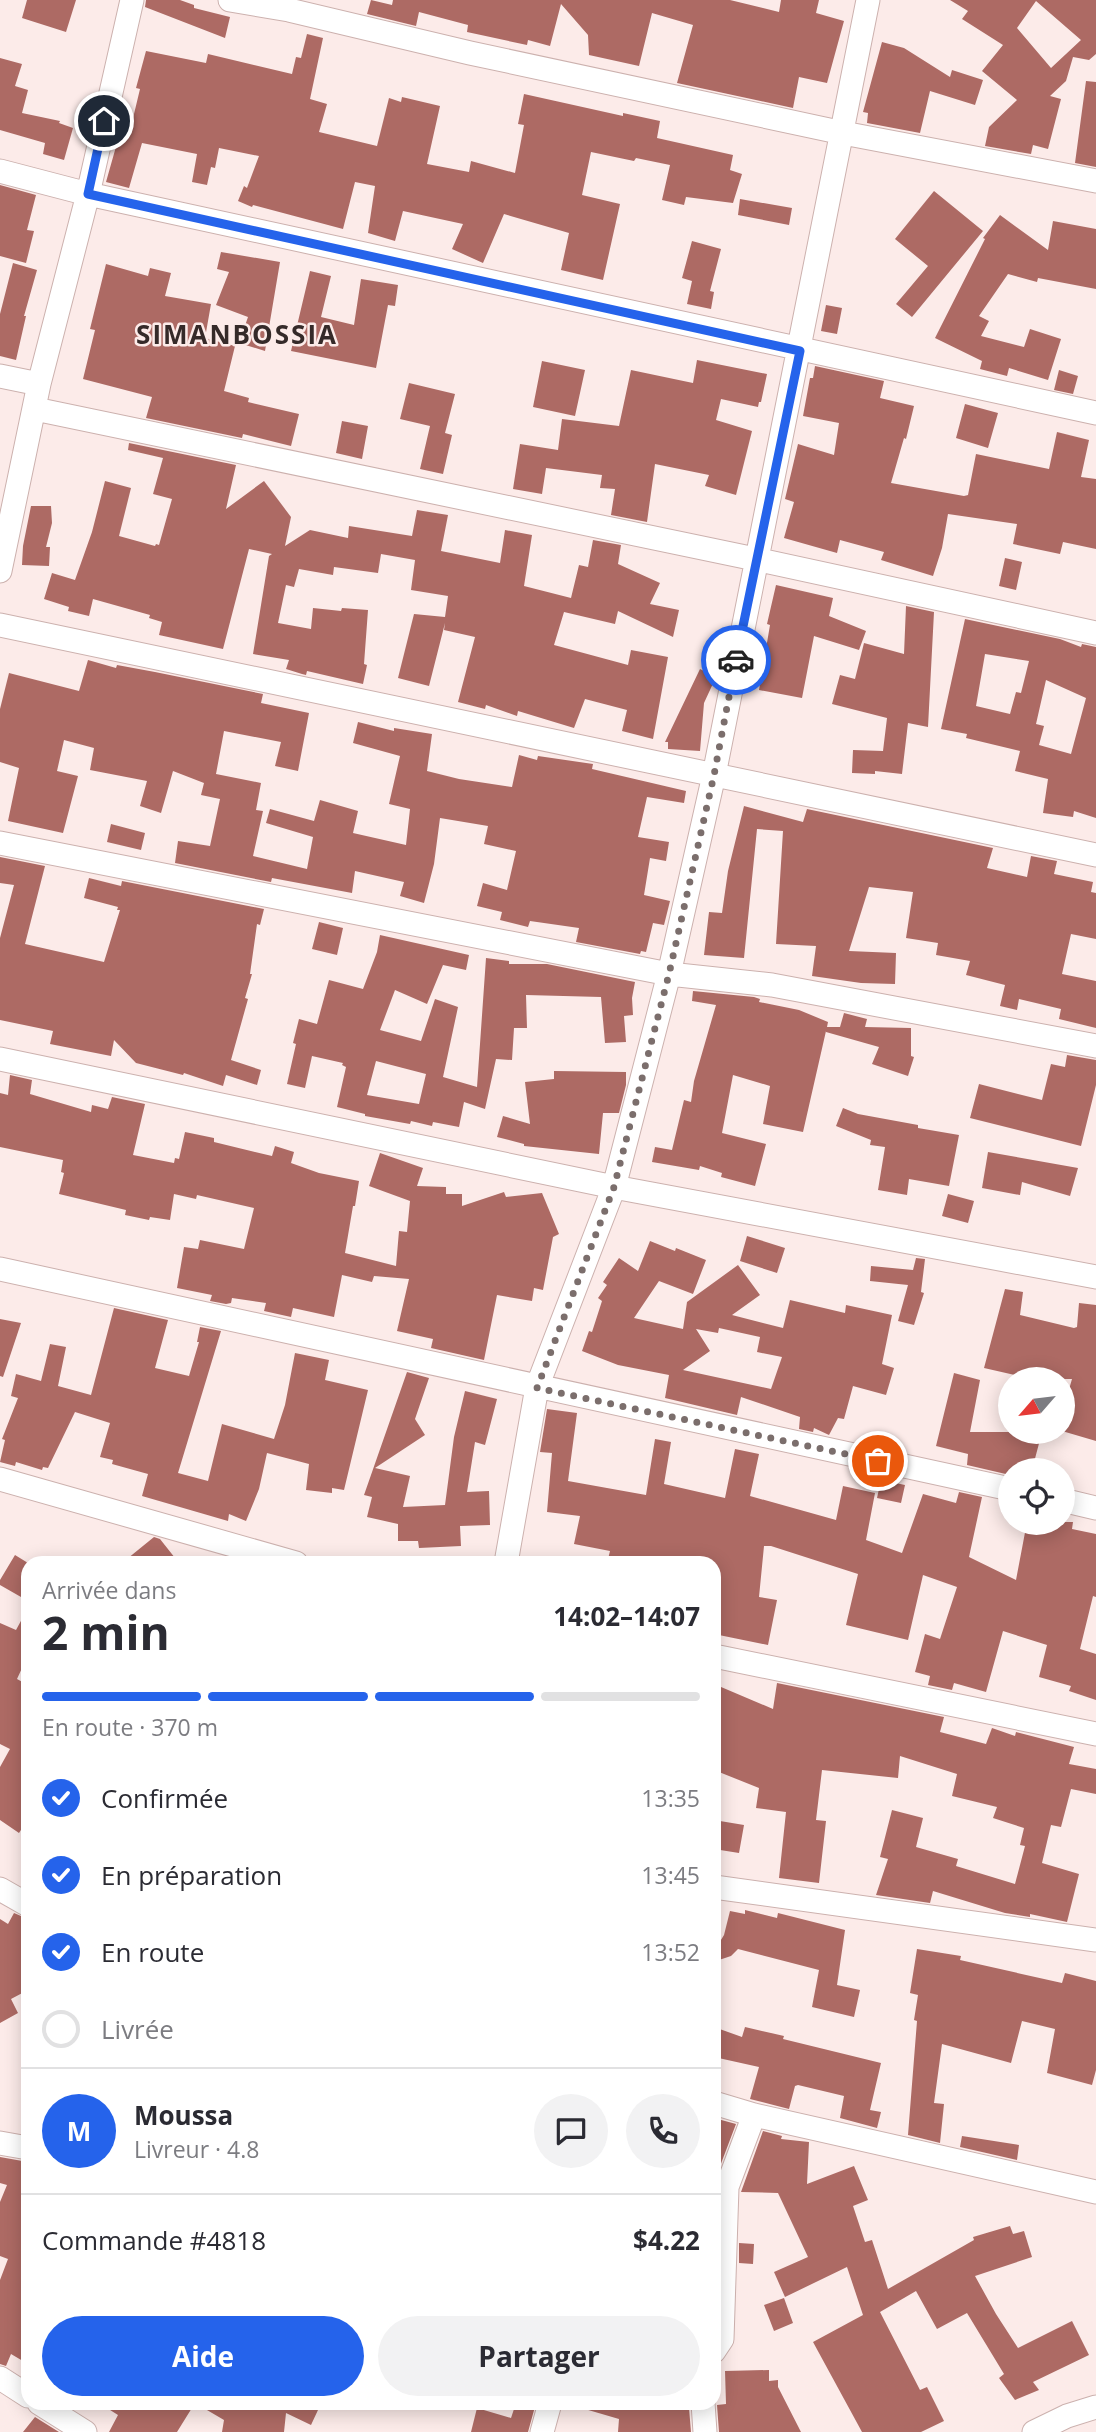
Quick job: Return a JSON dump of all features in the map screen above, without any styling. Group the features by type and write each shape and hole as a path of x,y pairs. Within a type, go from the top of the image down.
{"street":[{"path":"0,571 38,384 88,194 132,0"},
{"path":"230,0 289,10 470,53 843,133 1096,181"},
{"path":"507,1556 537,1388 614,1187 669,974 714,775 868,0"},
{"path":"0,171 88,194 800,351 1096,413"},
{"path":"0,376 38,384"},
{"path":"35,409 1096,633"},
{"path":"0,625 1096,855"},
{"path":"0,843 669,974 772,985 1096,1046"},
{"path":"0,1059 614,1187 1096,1277"},
{"path":"0,1269 998,1486"},
{"path":"0,1479 271,1556"},
{"path":"1075,1503 1096,1508"},
{"path":"721,1657 1096,1734"},
{"path":"721,1888 1096,1940"},
{"path":"0,1889 21,1901"},
{"path":"721,2105 754,2115 1096,2192"},
{"path":"721,2340 727,2187 754,2115"},
{"path":"0,2143 21,2147"},
{"path":"0,2378 21,2392"},
{"path":"1034,2432 1070,2424 1096,2407"},
{"path":"50,2410 85,2432"},
{"path":"542,2432 548,2410"},
{"path":"703,2410 705,2432"}],"building":[{"path":"27,0 76,0 66,32 22,18"},
{"path":"146,0 180,0 194,5 194,8 230,17 225,38 145,7"},
{"path":"371,0 392,5 393,0 730,0 779,12 781,0 819,0 816,13 844,21 827,83 799,77 793,108 677,83 693,25 652,13 639,66 589,55 588,35 561,4 550,46 528,40 527,45 467,32 468,25 419,12 416,26 367,14"},
{"path":"950,0 1096,0 1096,54 1089,60 1073,57 1066,81 1050,96 1061,99 1048,149 1033,145 1031,154 985,146 989,127 1017,100 982,71 1003,45 962,19 968,11","holes":["1036,1 1081,40 1051,68 1017,28"]},
{"path":"307,34 323,38 310,99 327,104 319,132 377,146 389,98 401,102 402,97 440,106 427,164 469,172 471,161 515,173 524,125 518,124 524,94 623,116 623,113 660,121 657,138 733,155 730,170 742,174 733,203 686,197 684,205 662,200 670,165 591,152 582,195 620,204 603,280 561,270 569,233 504,214 483,263 452,249 463,224 403,211 395,241 368,233 375,186 355,182 343,229 253,205 252,207 238,201 244,186 247,188 259,156 219,148 215,168 211,167 207,185 192,182 197,154 142,143 129,188 106,182 119,136 128,139 140,89 136,88 146,51 206,63 208,54 292,74 296,57 301,58"},
{"path":"882,42 904,48 950,77 952,70 983,80 975,105 930,91 920,133 867,123 868,113 863,112"},
{"path":"0,58 22,64 15,86 28,90 22,113 60,121 59,123 73,128 64,160 43,154 45,143 0,130"},
{"path":"1086,81 1096,82 1096,167 1075,163"},
{"path":"0,185 36,195 27,230 34,231 26,263 0,256"},
{"path":"934,191 983,231 912,317 896,304 928,266 895,239"},
{"path":"740,199 792,208 789,225 738,215"},
{"path":"1000,215 1048,250 1053,221 1096,229 1096,289 1038,278 1037,282 1008,274 979,316 989,321 981,336 1024,347 1030,329 1061,339 1048,380 1009,368 1007,376 980,369 982,361 935,338 985,239 983,238"},
{"path":"692,241 721,249 710,291 714,292 711,309 687,304 692,281 682,278"},
{"path":"221,252 280,262 265,351 239,343 248,317 216,305 229,272 217,269"},
{"path":"13,263 37,270 24,316 16,360 0,356 0,314"},
{"path":"106,264 148,276 150,268 171,273 165,296 211,304 205,338 235,346 224,391 249,398 248,402 299,414 291,446 243,434 242,438 146,418 152,397 83,379 95,330 90,329"},
{"path":"310,271 331,276 321,317 354,325 361,279 398,285 395,306 388,305 376,368 291,351"},
{"path":"826,305 842,308 837,334 821,331"},
{"path":"697,360 767,374 758,407 721,399 716,420 752,431 736,495 705,486 709,475 655,464 647,522 611,515 615,489 600,488 602,475 546,468 542,494 513,489 520,444 558,450 562,419 619,426 631,370 693,383"},
{"path":"542,361 585,370 575,416 533,407"},
{"path":"815,366 884,381 880,398 914,406 891,483 964,496 968,495 976,454 1049,469 1057,432 1089,440 1081,477 1096,479 1096,549 1063,542 1060,554 1013,544 1017,524 948,514 942,548 933,576 881,560 884,552 840,540 837,553 784,538 794,502 785,499 798,444 834,455 839,423 803,416"},
{"path":"1059,370 1078,376 1073,394 1054,390"},
{"path":"409,383 455,394 445,433 452,435 443,474 420,469 430,426 400,419"},
{"path":"965,404 998,413 988,448 956,438"},
{"path":"342,421 368,426 362,459 336,453"},
{"path":"129,443 236,465 226,509 264,481 291,517 285,546 310,530 348,538 349,526 412,536 417,510 448,515 441,551 500,563 505,530 532,535 524,586 571,598 579,565 588,567 593,540 621,545 618,564 660,583 650,604 679,610 673,637 618,611 615,624 564,612 554,645 628,665 631,650 668,657 653,739 622,731 627,710 585,699 574,728 518,711 517,716 486,705 485,709 458,702 475,637 444,630 445,623 429,686 398,678 414,614 445,617 448,596 411,590 415,560 381,554 378,573 334,567 333,575 299,569 294,587 286,585 278,623 311,629 313,608 368,610 364,664 367,665 363,684 307,671 306,675 302,674 286,669 289,660 253,654 269,556 272,554 249,549 223,649 159,635 162,622 149,618 150,615 93,599 89,616 68,611 69,607 44,599 52,573 75,580 92,532 105,481 131,488 119,536 159,545 172,499 153,494 163,458 128,450"},
{"path":"31,506 51,506 52,523 46,547 50,547 49,566 22,565"},
{"path":"1005,558 1022,562 1016,590 999,586"},
{"path":"776,585 833,598 829,616 866,631 859,650 814,636 802,698 759,690 770,625 767,624"},
{"path":"906,606 934,612 928,727 908,723 902,774 875,771 875,774 852,773 853,750 883,751 887,718 832,704 840,675 855,679 864,643 904,654"},
{"path":"965,619 1060,639 1081,647 1082,644 1096,647 1096,818 1074,811 1073,817 1043,813 1048,779 1015,771 1020,751 966,738 967,734 941,729","holes":["985,654 1029,661 1021,693 1016,692 1010,714 976,706","1046,680 1086,698 1071,754 1039,745 1044,726 1036,724"]},
{"path":"88,660 116,668 117,665 263,694 261,703 309,713 298,771 275,766 281,742 224,731 216,774 261,783 256,810 263,811 253,856 307,869 313,837 266,823 270,809 314,821 320,800 358,811 353,833 406,845 410,809 389,804 400,756 353,743 358,722 394,731 394,728 432,734 427,771 459,779 512,787 519,755 537,760 538,756 593,764 592,769 686,791 684,803 647,797 638,837 669,842 666,861 650,858 644,895 670,901 664,925 653,923 646,952 641,951 640,954 576,942 579,928 530,921 528,927 500,920 502,912 477,906 483,883 507,890 516,851 484,844 488,826 440,818 434,864 424,903 400,896 404,882 355,871 352,893 272,878 271,882 175,863 178,841 210,846 220,799 201,795 204,783 173,771 161,813 140,806 147,781 90,770 94,748 64,740 57,771 78,776 63,833 8,821 19,768 0,762 0,709 9,673 79,691"},
{"path":"700,669 716,677 704,703 700,751 668,749 668,742 665,742"},
{"path":"744,806 803,822 807,809 993,848 987,868 1027,877 1031,856 1057,861 1054,874 1093,882 1091,892 1096,893 1096,939 1071,934 1062,974 1096,981 1096,1028 1059,1019 1061,1009 1019,999 1017,1010 1000,1006 1005,985 966,975 970,961 936,955 938,943 906,938 913,892 869,887 849,951 896,953 895,984 861,983 812,976 816,946 776,944 783,831 757,829 744,958 704,955 709,912 722,913 728,871"},
{"path":"111,824 145,833 141,850 107,842"},
{"path":"0,857 45,866 25,944 104,962 120,910 117,910 118,907 84,898 89,878 121,886 122,881 264,909 260,925 257,924 252,974 245,998 248,999 231,1060 261,1070 257,1085 226,1075 223,1086 184,1073 183,1075 136,1063 114,1040 111,1056 50,1044 53,1031 0,1020 0,938 14,885 0,883"},
{"path":"319,922 343,928 337,955 312,949"},
{"path":"380,935 469,955 466,970 443,965 427,1004 395,990 380,1030 421,1041 435,999 458,1007 443,1077 477,1087 486,958 509,961 509,964 547,964 635,982 633,1015 624,1016 626,1042 605,1043 601,997 526,995 527,1028 514,1028 512,1060 496,1059 485,1109 464,1102 459,1127 433,1122 432,1126 411,1121 410,1124 365,1116 337,1107 346,1067 343,1063 312,1056 305,1088 287,1084 299,1019 317,1024 329,980 363,989 377,952","holes":["376,1061 426,1074 419,1104 367,1095"]},
{"path":"693,991 754,997 760,999 759,1002 799,1010 828,1022 827,1027 840,1027 844,1013 867,1019 865,1027 911,1028 911,1056 914,1057 908,1076 872,1064 879,1047 826,1031 803,1132 763,1124 770,1086 733,1075 722,1133 766,1144 755,1186 721,1177 722,1173 700,1166 699,1170 652,1162 655,1147 672,1150 684,1100 691,1102 694,1081 716,1005 692,1001"},
{"path":"1067,1055 1096,1060 1096,1085 1081,1146 970,1118 979,1084 1042,1100 1051,1064 1065,1067"},
{"path":"554,1071 626,1072 626,1085 619,1113 603,1113 599,1154 524,1146 497,1137 503,1116 530,1124 525,1082 554,1079"},
{"path":"10,1075 32,1080 30,1094 91,1112 92,1105 108,1109 112,1097 145,1104 133,1155 174,1163 175,1158 179,1159 185,1132 272,1156 275,1146 294,1152 291,1163 319,1173 359,1181 345,1253 396,1266 399,1231 407,1232 410,1201 369,1186 380,1153 423,1168 417,1186 446,1187 446,1194 462,1194 462,1206 504,1192 506,1197 542,1193 559,1234 553,1237 543,1290 534,1288 532,1301 497,1295 484,1360 431,1348 433,1339 397,1331 409,1279 374,1276 372,1282 342,1275 334,1317 293,1308 291,1317 264,1311 266,1303 232,1298 231,1303 226,1304 210,1301 212,1295 177,1288 184,1247 198,1249 200,1240 244,1249 254,1208 197,1195 196,1199 174,1194 170,1220 150,1217 149,1220 125,1215 126,1210 59,1194 64,1173 61,1172 63,1160 0,1147 0,1093 8,1095"},
{"path":"843,1108 858,1114 918,1125 918,1128 959,1135 949,1186 909,1179 907,1195 878,1190 885,1147 870,1145 871,1140 836,1126"},
{"path":"988,1152 1078,1168 1070,1196 1022,1182 1020,1195 982,1188"},
{"path":"948,1194 974,1201 968,1223 942,1216"},
{"path":"747,1236 785,1248 777,1273 740,1261"},
{"path":"650,1241 706,1260 693,1294 659,1281 634,1318 683,1329 687,1302 738,1265 760,1295 732,1315 783,1328 790,1300 845,1313 846,1305 892,1315 882,1364 894,1368 886,1395 853,1386 844,1419 838,1418 829,1435 814,1428 813,1432 799,1429 800,1417 741,1397 737,1415 665,1398 669,1375 618,1365 582,1351 589,1331 592,1332 602,1301 598,1298 607,1285 603,1282 619,1258 638,1271","holes":["719,1328 760,1337 757,1352 782,1357 771,1389 683,1370 710,1351 696,1329 718,1333"]},
{"path":"916,1258 925,1259 921,1292 924,1293 914,1325 898,1321 908,1285 870,1281 871,1266 913,1270"},
{"path":"1005,1289 1023,1292 1020,1315 1074,1328 1077,1327 1079,1303 1096,1305 1096,1441 1075,1435 1075,1367 998,1367 998,1371 984,1368"},
{"path":"114,1308 168,1320 155,1368 189,1376 199,1342 200,1327 221,1331 178,1473 208,1481 222,1424 274,1439 285,1405 295,1353 329,1360 325,1380 368,1390 344,1490 332,1488 332,1493 306,1490 309,1464 267,1453 259,1489 246,1521 229,1514 228,1521 142,1496 148,1474 112,1464 113,1460 100,1457 110,1423 75,1412 48,1468 43,1467 42,1470 16,1462 15,1466 0,1462 5,1440 2,1439 18,1398 11,1396 16,1374 41,1381 50,1344 66,1347 58,1386 91,1395"},
{"path":"0,1319 21,1323 3,1377 0,1376"},
{"path":"407,1372 429,1378 415,1419 425,1435 375,1468 410,1476 403,1507 445,1505 454,1437 465,1391 497,1399 485,1445 475,1442 467,1492 489,1491 490,1525 460,1526 461,1546 419,1548 418,1541 398,1541 398,1524 367,1517 372,1497 364,1495"},
{"path":"954,1373 980,1380 970,1432 998,1432 998,1444 1039,1444 1035,1458 998,1458 998,1472 967,1465 968,1454 936,1446"},
{"path":"547,1409 577,1413 568,1481 646,1495 655,1439 671,1442 664,1484 725,1498 735,1449 759,1454 750,1496 836,1520 843,1486 875,1493 866,1540 902,1553 923,1494 956,1503 959,1492 982,1497 969,1557 1016,1580 1025,1535 1075,1535 1075,1530 1096,1534 1096,1597 1093,1596 1080,1649 1096,1654 1096,1700 1069,1691 1071,1686 1039,1677 1047,1645 1003,1631 986,1692 954,1683 952,1690 928,1685 930,1676 915,1672 925,1634 940,1639 957,1587 923,1575 908,1640 846,1625 858,1574 771,1546 764,1546 759,1597 777,1600 768,1645 721,1635 721,1556 609,1556 610,1551 574,1544 580,1516 547,1512 552,1453 540,1452"},
{"path":"881,1480 905,1485 901,1503 877,1498"},
{"path":"154,1537 160,1539 173,1556 131,1556"},
{"path":"15,1555 21,1559 21,1597 0,1585 0,1580"},
{"path":"21,1621 21,1670 17,1679 21,1681 19,1833 0,1820 0,1767 10,1749 0,1744 0,1623 16,1630"},
{"path":"777,1683 944,1717 940,1732 986,1744 992,1728 1015,1736 1016,1732 1074,1747 1069,1764 1096,1769 1096,1794 1071,1789 1061,1827 1051,1825 1042,1863 1079,1874 1067,1922 1030,1914 1030,1917 1005,1913 933,1891 930,1903 876,1895 888,1859 880,1857 892,1810 923,1818 916,1847 958,1859 956,1866 1015,1884 1025,1846 1020,1845 1024,1828 993,1818 997,1807 952,1796 957,1774 900,1756 898,1778 822,1770 816,1820 826,1821 819,1883 779,1878 786,1812 756,1808 759,1788 721,1773 721,1687 773,1709"},
{"path":"721,1821 744,1825 739,1853 721,1850"},
{"path":"745,1910 777,1918 778,1913 845,1930 837,1985 860,1990 854,2017 812,2007 819,1970 738,1949 731,1956 721,1959 721,1940 730,1911 745,1914"},
{"path":"14,1913 21,1916 21,1994 11,1999 18,2013 0,2023 0,1919 8,1924"},
{"path":"917,1949 961,1956 960,1960 1062,1983 1065,1973 1096,1981 1096,2070 1092,2085 1047,2073 1055,2029 1022,2021 1011,2063 942,2044 934,2103 944,2104 940,2143 908,2135 917,2021 914,2020 918,1995 910,1993"},
{"path":"745,2027 881,2063 870,2110 881,2112 877,2128 840,2118 844,2096 798,2085 795,2086 789,2109 750,2099 759,2067 721,2059 721,2030 742,2037"},
{"path":"721,2120 736,2124 721,2164"},
{"path":"763,2131 782,2136 781,2139 809,2142 807,2184 854,2166 868,2200 853,2206 865,2242 872,2240 888,2289 974,2240 973,2237 1010,2226 1013,2234 1024,2231 1032,2257 975,2276 1018,2348 1072,2321 1089,2355 1033,2382 1039,2390 1015,2400 999,2378 1004,2374 967,2313 937,2329 916,2291 880,2312 920,2390 927,2387 944,2421 921,2432 862,2432 813,2342 863,2315 847,2267 785,2297 774,2272 808,2257 778,2193 741,2192"},
{"path":"962,2136 1019,2145 1017,2160 960,2147"},
{"path":"0,2157 21,2161 21,2360 11,2354 6,2366 0,2364 0,2280 8,2259 0,2256 0,2202 7,2185 0,2183"},
{"path":"739,2243 754,2244 753,2264 739,2263"},
{"path":"784,2298 793,2323 774,2331 764,2305"},
{"path":"769,2370 769,2381 778,2380 778,2387 801,2432 719,2432 717,2410 721,2410 721,2405 726,2404 725,2371"},
{"path":"110,2410 191,2410 177,2432 109,2432 118,2415"},
{"path":"207,2410 318,2410 311,2425 286,2413 284,2432 222,2432 224,2420"},
{"path":"476,2410 511,2418 514,2410 534,2410 528,2432 471,2432"},
{"path":"588,2410 689,2410 691,2432 618,2432 619,2419"},
{"path":"35,2417 59,2432 23,2432"}],"way so far":[{"path":"736,660 714,775 669,974 614,1187 537,1388 878,1461"}],"district":[{"name":"SIMANBOSSIA","path":"237,334"}],"route":[{"path":"104,121 88,194 800,351 736,660"}]}
